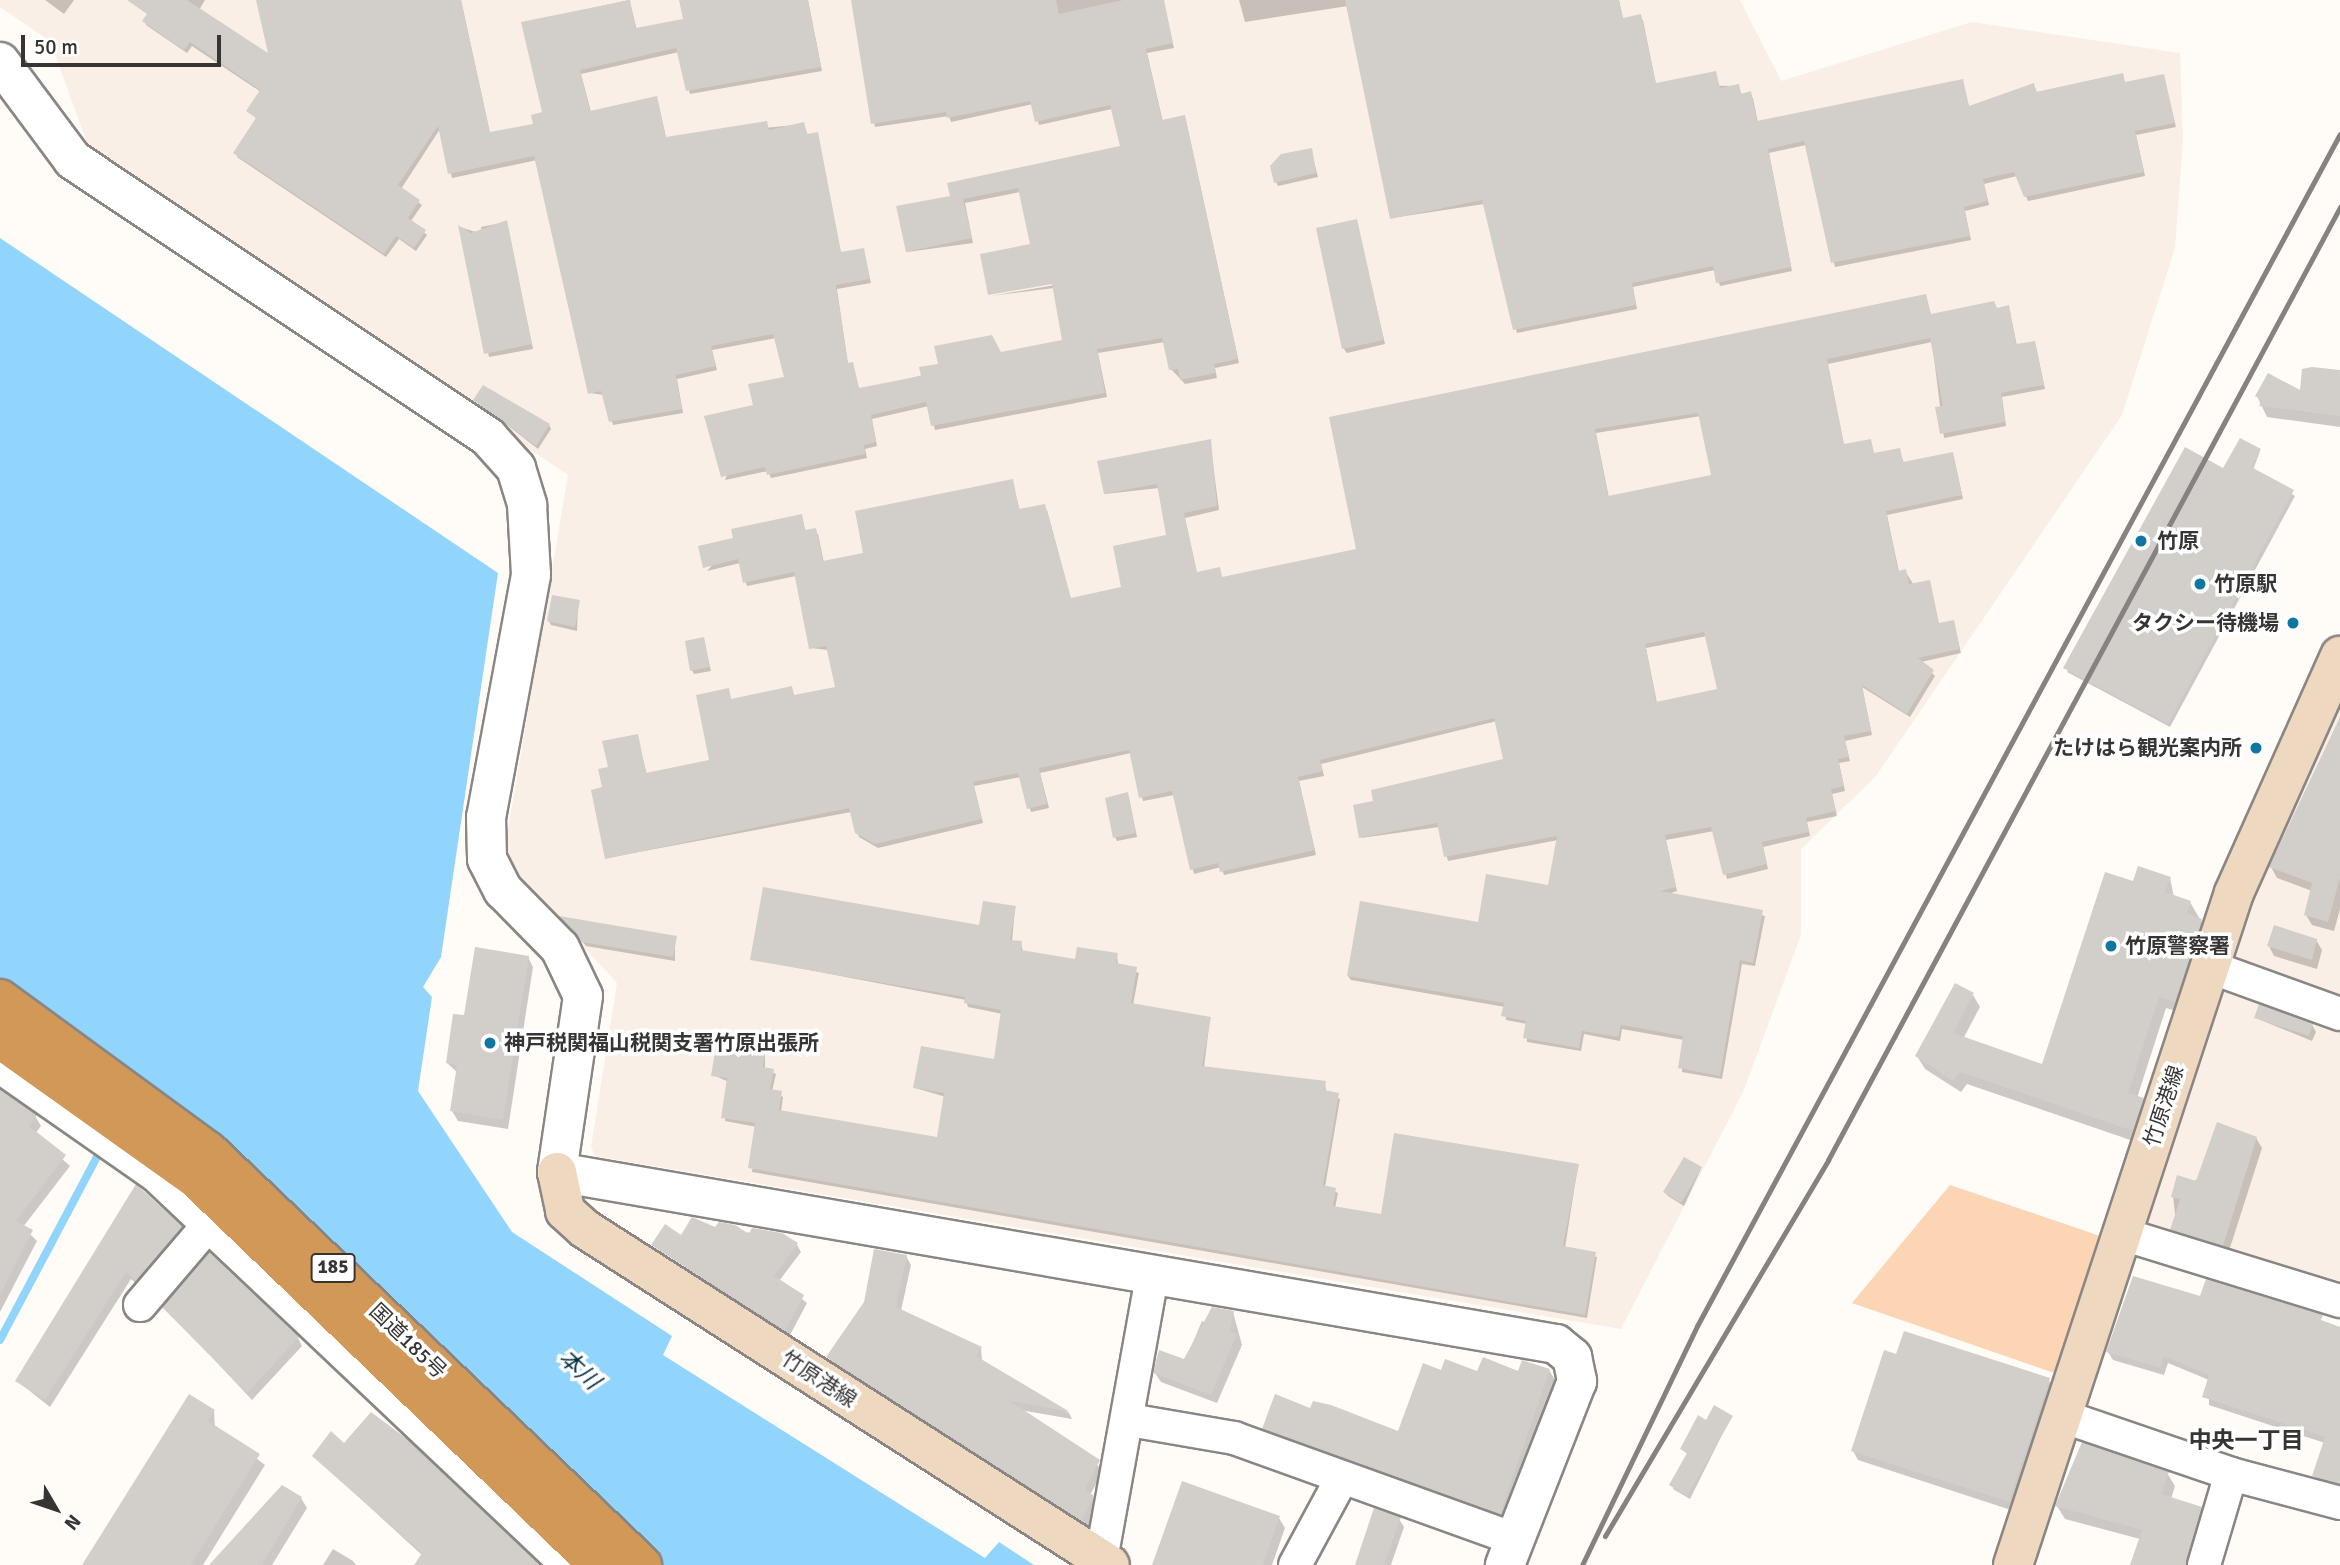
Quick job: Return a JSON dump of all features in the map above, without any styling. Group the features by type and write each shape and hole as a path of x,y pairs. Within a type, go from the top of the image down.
{"highway":[{"name":"国道185号","path":"0,999 208,1150 642,1565"},
{"name":"国道185号","path":"0,1039 102,1107 216,1216 597,1565"}],"main road":[{"name":"竹原港線","path":"2013,1565 2239,881 2340,656"},
{"name":"竹原港線","path":"557,1172 565,1211 585,1229 1105,1563"}],"street":[{"path":"0,62 73,160 488,437 516,468 527,505 531,575 486,817 487,859 503,890 561,948 583,996 557,1172 1556,1344 1573,1357 1577,1381 1510,1552 1234,1438 1129,1420"},
{"path":"2210,967 2340,1014"},
{"path":"0,1067 216,1216 567,1565"},
{"path":"140,1305 216,1216"},
{"path":"2122,1234 2340,1301"},
{"path":"1105,1563 1152,1276"},
{"path":"2062,1416 2231,1474 2340,1503"},
{"path":"2204,1565 2231,1474"},
{"path":"1295,1565 1341,1480"}],"shaded area":[{"path":"0,0 1740,0 1781,81 1972,22 2180,53 2183,141 2175,248 2122,415 1876,776 1801,849 1801,935 1744,1090 1621,1329 595,1156 591,1147 617,983 503,860 568,475 93,159 50,41 0,7"},
{"path":"2340,708 2340,1294 2145,1233 2287,796"},
{"path":"1950,1185 2106,1238 2060,1375 1852,1303"}],"water":[{"name":"本川","path":"0,238 498,573 441,957 423,987 432,997 418,1091 512,1232 672,1336 663,1355 985,1558 999,1542 1034,1565 579,1565 0,1055"}],"building":[{"path":"127,0 187,0 268,53 256,0 461,0 490,132 533,124 531,115 542,112 521,22 630,0 636,28 683,19 679,0 808,0 821,67 686,91 676,48 580,70 590,111 657,96 666,137 767,121 769,130 804,122 807,134 818,132 841,252 864,248 870,279 836,285 848,363 853,362 859,388 921,376 919,367 938,364 934,346 992,335 1001,352 1062,340 1052,284 988,295 980,254 1030,244 1018,188 963,199 972,238 906,252 896,206 950,196 947,183 1120,146 1110,105 1035,122 1030,101 947,118 946,112 871,124 851,0 1056,0 1059,14 1123,0 1164,0 1173,43 1146,49 1162,120 1185,115 1238,359 1214,364 1216,373 1180,380 1178,369 1169,370 1162,338 1097,349 1105,393 931,426 926,402 871,415 876,442 864,445 865,454 767,475 765,467 721,477 704,416 753,405 748,384 784,377 773,334 711,346 716,366 676,375 682,409 609,422 601,391 588,394 534,156 448,174 438,126 398,185 420,200 408,218 426,230 414,248 396,236 384,254 233,153 256,118 246,111 260,90 190,42 184,50 142,21 147,14"},
{"path":"1345,0 1619,0 1623,18 1641,14 1656,83 1716,71 1720,88 1739,84 1741,94 1751,91 1757,121 1963,79 1969,106 2034,83 2036,92 2123,73 2125,82 2164,74 2175,123 2135,131 2144,172 2024,197 2014,172 1983,179 1988,201 1964,207 1970,236 1831,263 1804,141 1768,149 1791,267 1716,283 1713,266 1632,283 1636,305 1513,330 1482,200 1390,219"},
{"path":"1312,148 1316,173 1274,183 1270,166 1281,154"},
{"path":"1357,219 1384,340 1342,349 1316,228"},
{"path":"507,220 532,344 484,354 458,225 471,233"},
{"path":"1926,294 1931,314 1994,301 1997,308 2009,305 2016,344 2035,341 2044,385 2001,393 2005,422 1940,434 1935,407 1943,406 1930,338 1827,359 1844,444 1871,439 1874,453 1900,448 1903,462 1953,452 1962,495 1886,511 1898,571 1906,569 1909,584 1930,580 1939,623 1954,620 1960,649 1918,658 1934,670 1907,714 1862,685 1871,731 1844,736 1849,757 1838,759 1844,786 1831,789 1836,811 1806,818 1809,832 1762,842 1767,864 1723,875 1711,827 1665,835 1676,887 1661,891 1763,910 1753,963 1740,960 1720,1076 1678,1068 1683,1036 1621,1025 1618,1037 1582,1031 1579,1048 1523,1038 1526,1021 1501,1016 1504,1003 1347,976 1360,901 1478,922 1486,874 1548,885 1557,836 1444,857 1437,823 1359,838 1353,805 1373,801 1371,790 1503,759 1494,718 1320,760 1323,771 1298,777 1315,850 1220,872 1218,863 1190,870 1172,791 1139,798 1129,750 1039,768 1047,804 1027,809 1018,773 973,782 982,819 875,844 855,833 849,808 605,859 591,790 602,787 598,769 608,767 602,741 638,734 646,773 709,760 696,695 729,688 731,699 792,686 794,695 835,687 826,646 809,649 794,572 743,583 738,559 703,568 698,546 733,538 731,529 802,514 805,530 816,528 823,561 863,553 855,511 1013,479 1019,509 1045,504 1071,598 1121,587 1113,546 1166,535 1157,484 1104,494 1097,461 1211,439 1217,506 1184,513 1197,572 1220,567 1222,577 1356,549 1329,417","holes":["1698,413 1711,475 1608,496 1595,429","1704,632 1717,689 1656,702 1645,644"]},
{"path":"2312,367 2340,370 2340,416 2259,406 2262,400 2255,396 2268,373 2300,390 2302,369"},
{"path":"483,385 550,424 536,446 473,400"},
{"path":"2240,438 2261,449 2251,467 2294,490 2168,724 2063,668 2185,447 2223,468"},
{"path":"552,595 580,600 575,627 547,621"},
{"path":"704,637 710,667 690,671 685,641"},
{"path":"2340,717 2340,878 2328,922 2304,915 2312,883 2269,867"},
{"path":"1128,792 1136,833 1113,838 1105,798"},
{"path":"2138,866 2171,877 2165,892 2191,901 2187,913 2202,919 2175,1002 2159,997 2128,1093 2144,1098 2133,1131 1960,1072 1953,1081 1915,1056 1955,983 1974,993 1953,1033 2042,1064 2105,872 2133,881"},
{"path":"763,887 979,925 983,901 1016,906 1010,940 1022,941 1021,950 1075,959 1077,947 1118,953 1116,963 1137,967 1131,1003 1211,1017 1202,1066 1326,1081 1324,1090 1339,1093 1323,1185 1336,1188 1333,1206 1381,1214 1394,1133 1579,1164 1563,1246 1596,1252 1585,1315 748,1168 755,1123 721,1118 727,1078 711,1076 717,1039 766,1047 763,1067 774,1069 770,1089 782,1091 779,1110 937,1137 944,1093 913,1088 921,1046 994,1059 1001,1010 964,1003 965,997 750,960"},
{"path":"559,916 677,936 673,957 581,942"},
{"path":"2274,925 2317,939 2312,960 2267,946"},
{"path":"475,947 529,956 503,1120 450,1111 457,1065 446,1063 453,1014 464,1015"},
{"path":"2259,1004 2313,1024 2309,1036 2254,1018"},
{"path":"0,1089 37,1115 29,1126 66,1155 16,1221 33,1230 0,1295"},
{"path":"2217,1122 2257,1137 2223,1246 2170,1230 2180,1199 2171,1197 2177,1175 2196,1181"},
{"path":"1684,1157 1702,1167 1681,1203 1663,1192"},
{"path":"136,1184 183,1227 136,1281 126,1272 45,1400 15,1381"},
{"path":"692,1217 715,1227 719,1222 735,1225 749,1234 752,1228 782,1233 798,1243 774,1276 804,1295 785,1331 651,1245 665,1224 681,1235"},
{"path":"874,1249 907,1255 896,1307 982,1347 976,1356 1070,1412 1010,1401 1100,1460 1085,1489 1094,1496 1082,1521 826,1357 864,1302"},
{"path":"209,1252 299,1337 247,1393 162,1307"},
{"path":"2133,1276 2200,1296 2206,1279 2323,1315 2321,1320 2340,1327 2340,1484 2312,1476 2325,1437 2202,1397 2209,1375 2164,1356 2160,1368 2106,1352"},
{"path":"1212,1307 1234,1311 1230,1331 1237,1334 1211,1395 1153,1373 1159,1350 1184,1359"},
{"path":"1904,1331 2050,1378 2009,1502 1851,1451 1884,1350 1896,1354"},
{"path":"1483,1357 1518,1371 1522,1360 1550,1369 1500,1514 1262,1429 1275,1394 1310,1408 1313,1401 1331,1405 1398,1431 1423,1363 1441,1370 1445,1359 1477,1371"},
{"path":"189,1394 215,1410 208,1421 260,1454 191,1565 82,1565"},
{"path":"1714,1405 1733,1416 1687,1496 1669,1485 1687,1453 1680,1449 1698,1415 1706,1420"},
{"path":"371,1412 407,1439 540,1565 414,1565 422,1553 312,1456 331,1431 344,1443"},
{"path":"2082,1442 2169,1472 2161,1494 2202,1507 2186,1565 2130,1565 2142,1530 2055,1506"},
{"path":"1182,1481 1280,1516 1263,1565 1152,1565"},
{"path":"282,1485 302,1497 262,1565 209,1565"},
{"path":"1374,1508 1401,1517 1384,1565 1355,1565"}],"waterway":[{"path":"0,1340 102,1147"}],"railway":[{"path":"1582,1565 1697,1326 2340,134"},
{"path":"1605,1536 1828,1160 2340,207"}],"place":[{"name":"竹原","path":"2141,541"},
{"name":"竹原駅","path":"2200,584"},
{"name":"タクシー待機場","path":"2293,623"},
{"name":"たけはら観光案内所","path":"2256,748"},
{"name":"竹原警察署","path":"2111,946"},
{"name":"神戸税関福山税関支署竹原出張所","path":"490,1043"}],"district":[{"name":"中央一丁目","path":"2246,1441"}]}
